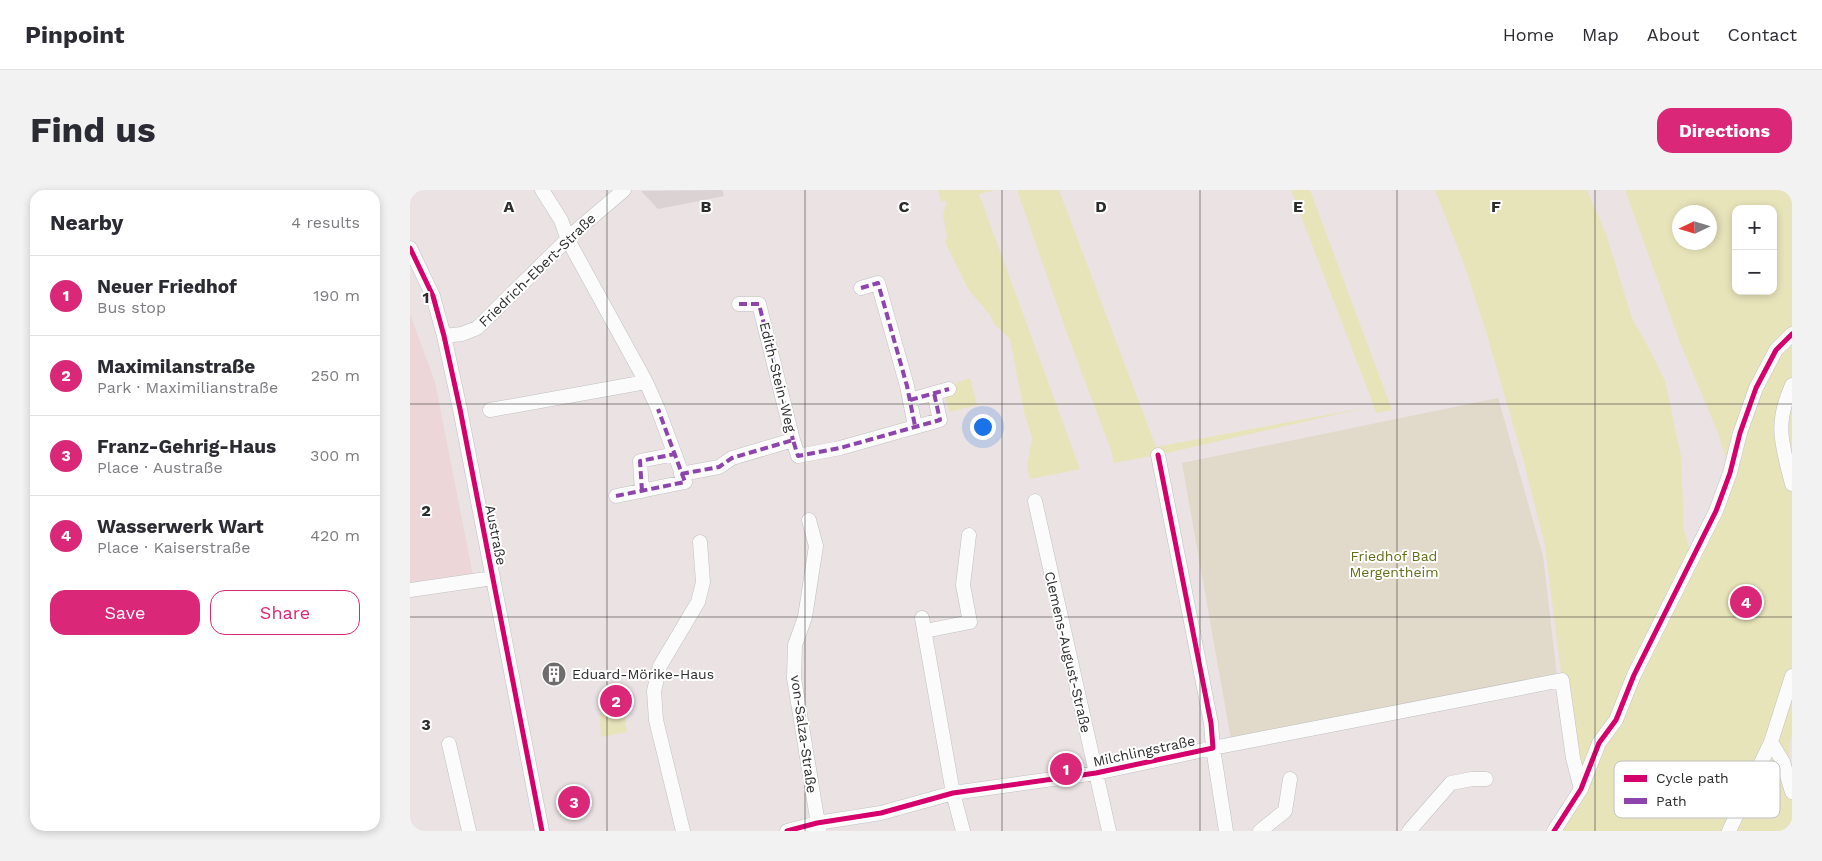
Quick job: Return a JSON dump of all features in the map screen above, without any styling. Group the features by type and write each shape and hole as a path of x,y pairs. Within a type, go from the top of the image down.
{"street":[{"path":"542,190 561,220 568,240 646,382 683,478"},
{"name":"Friedrich-Ebert-Straße","path":"444,336 462,334 478,328 577,230 624,190"},
{"name":"Austraße","path":"410,248 433,296 444,336 460,409 542,831"},
{"path":"861,288 878,283 916,426"},
{"name":"Edith-Stein-Weg","path":"739,304 760,304 793,440"},
{"path":"1554,831 1581,789 1599,743 1616,720 1634,675 1716,511 1730,473 1740,433 1756,388 1776,350 1792,334"},
{"path":"490,410 646,382"},
{"path":"1792,385 1785,400 1781,422 1782,447 1792,484"},
{"path":"910,400 950,388"},
{"path":"616,496 642,491 719,467 732,458 793,440 798,456 840,448 940,420 934,393"},
{"path":"642,491 640,461 675,454"},
{"name":"Milchlingstraße","path":"787,831 818,827 881,813 953,793 1096,773 1213,748 1211,723 1158,454"},
{"name":"Clemens-August-Straße","path":"1035,501 1109,831"},
{"name":"von-Salza-Straße","path":"809,520 816,546 805,617 795,645 794,678 818,827"},
{"path":"962,831 953,793 923,625 970,622 963,586 969,535"},
{"path":"684,831 656,720 654,691 660,666 698,602 703,582 700,542"},
{"path":"410,590 493,578"},
{"path":"1762,761 1771,742 1792,676"},
{"path":"1226,831 1213,748 1562,680 1573,758 1581,789"},
{"path":"1771,742 1783,762 1792,792"},
{"path":"449,744 469,831"},
{"path":"1260,831 1285,811 1290,779"},
{"path":"1409,831 1451,783 1472,779 1486,780"},
{"path":"1729,831 1735,818"}],"shaded area":[{"path":"722,190 724,196 658,209 641,191"},
{"path":"938,190 996,190 979,194 1080,469 1030,479 1027,466 1032,438 1024,412 1010,339 994,324 990,315 968,289 945,242 947,237 943,215 947,201 941,202"},
{"path":"1017,190 1059,190 1156,447 1368,407 1158,455 1114,463 1111,450 1069,339"},
{"path":"1291,190 1310,190 1392,410 1377,413"},
{"path":"1435,190 1587,190 1606,234 1632,318 1665,381 1681,456 1684,531 1690,551 1711,508 1727,462 1718,433 1681,345 1625,190 1792,190 1792,733 1789,750 1792,768 1792,831 1554,831 1581,789 1562,680 1545,546 1523,459 1485,328 1465,267"},
{"path":"410,314 435,382 474,581 410,590"},
{"path":"970,378 977,405 949,412 944,390"},
{"path":"620,687 627,732 601,737 600,716"}],"green space":[{"name":"Friedhof Bad Mergentheim","path":"1498,398 1543,556 1557,677 1231,739 1182,463"}],"marked path":[{"path":"861,288 878,283 907,386 915,426"},
{"path":"739,304 759,304 793,440"},
{"path":"910,400 949,389"},
{"path":"681,474 719,467 732,458 793,440 798,456 840,448 940,420 934,393"},
{"path":"616,496 685,482 658,409"},
{"path":"642,491 640,461 675,454"}],"cycle path":[{"path":"410,248 433,296 444,336 460,409 542,831"},
{"path":"1554,831 1581,789 1599,743 1616,720 1634,675 1716,511 1730,473 1740,433 1756,388 1776,350 1792,334"},
{"path":"787,831 817,823 881,813 953,793 1096,773 1213,748 1211,723 1158,455"}],"place":[{"name":"Wasserwerk Wart","path":"1746,602"},
{"name":"Eduard-Mörike-Haus","path":"554,674"},
{"name":"Maximilanstraße","path":"616,701"},
{"name":"Neuer Friedhof","path":"1066,769"},
{"name":"Franz-Gehrig-Haus","path":"574,802"}]}
